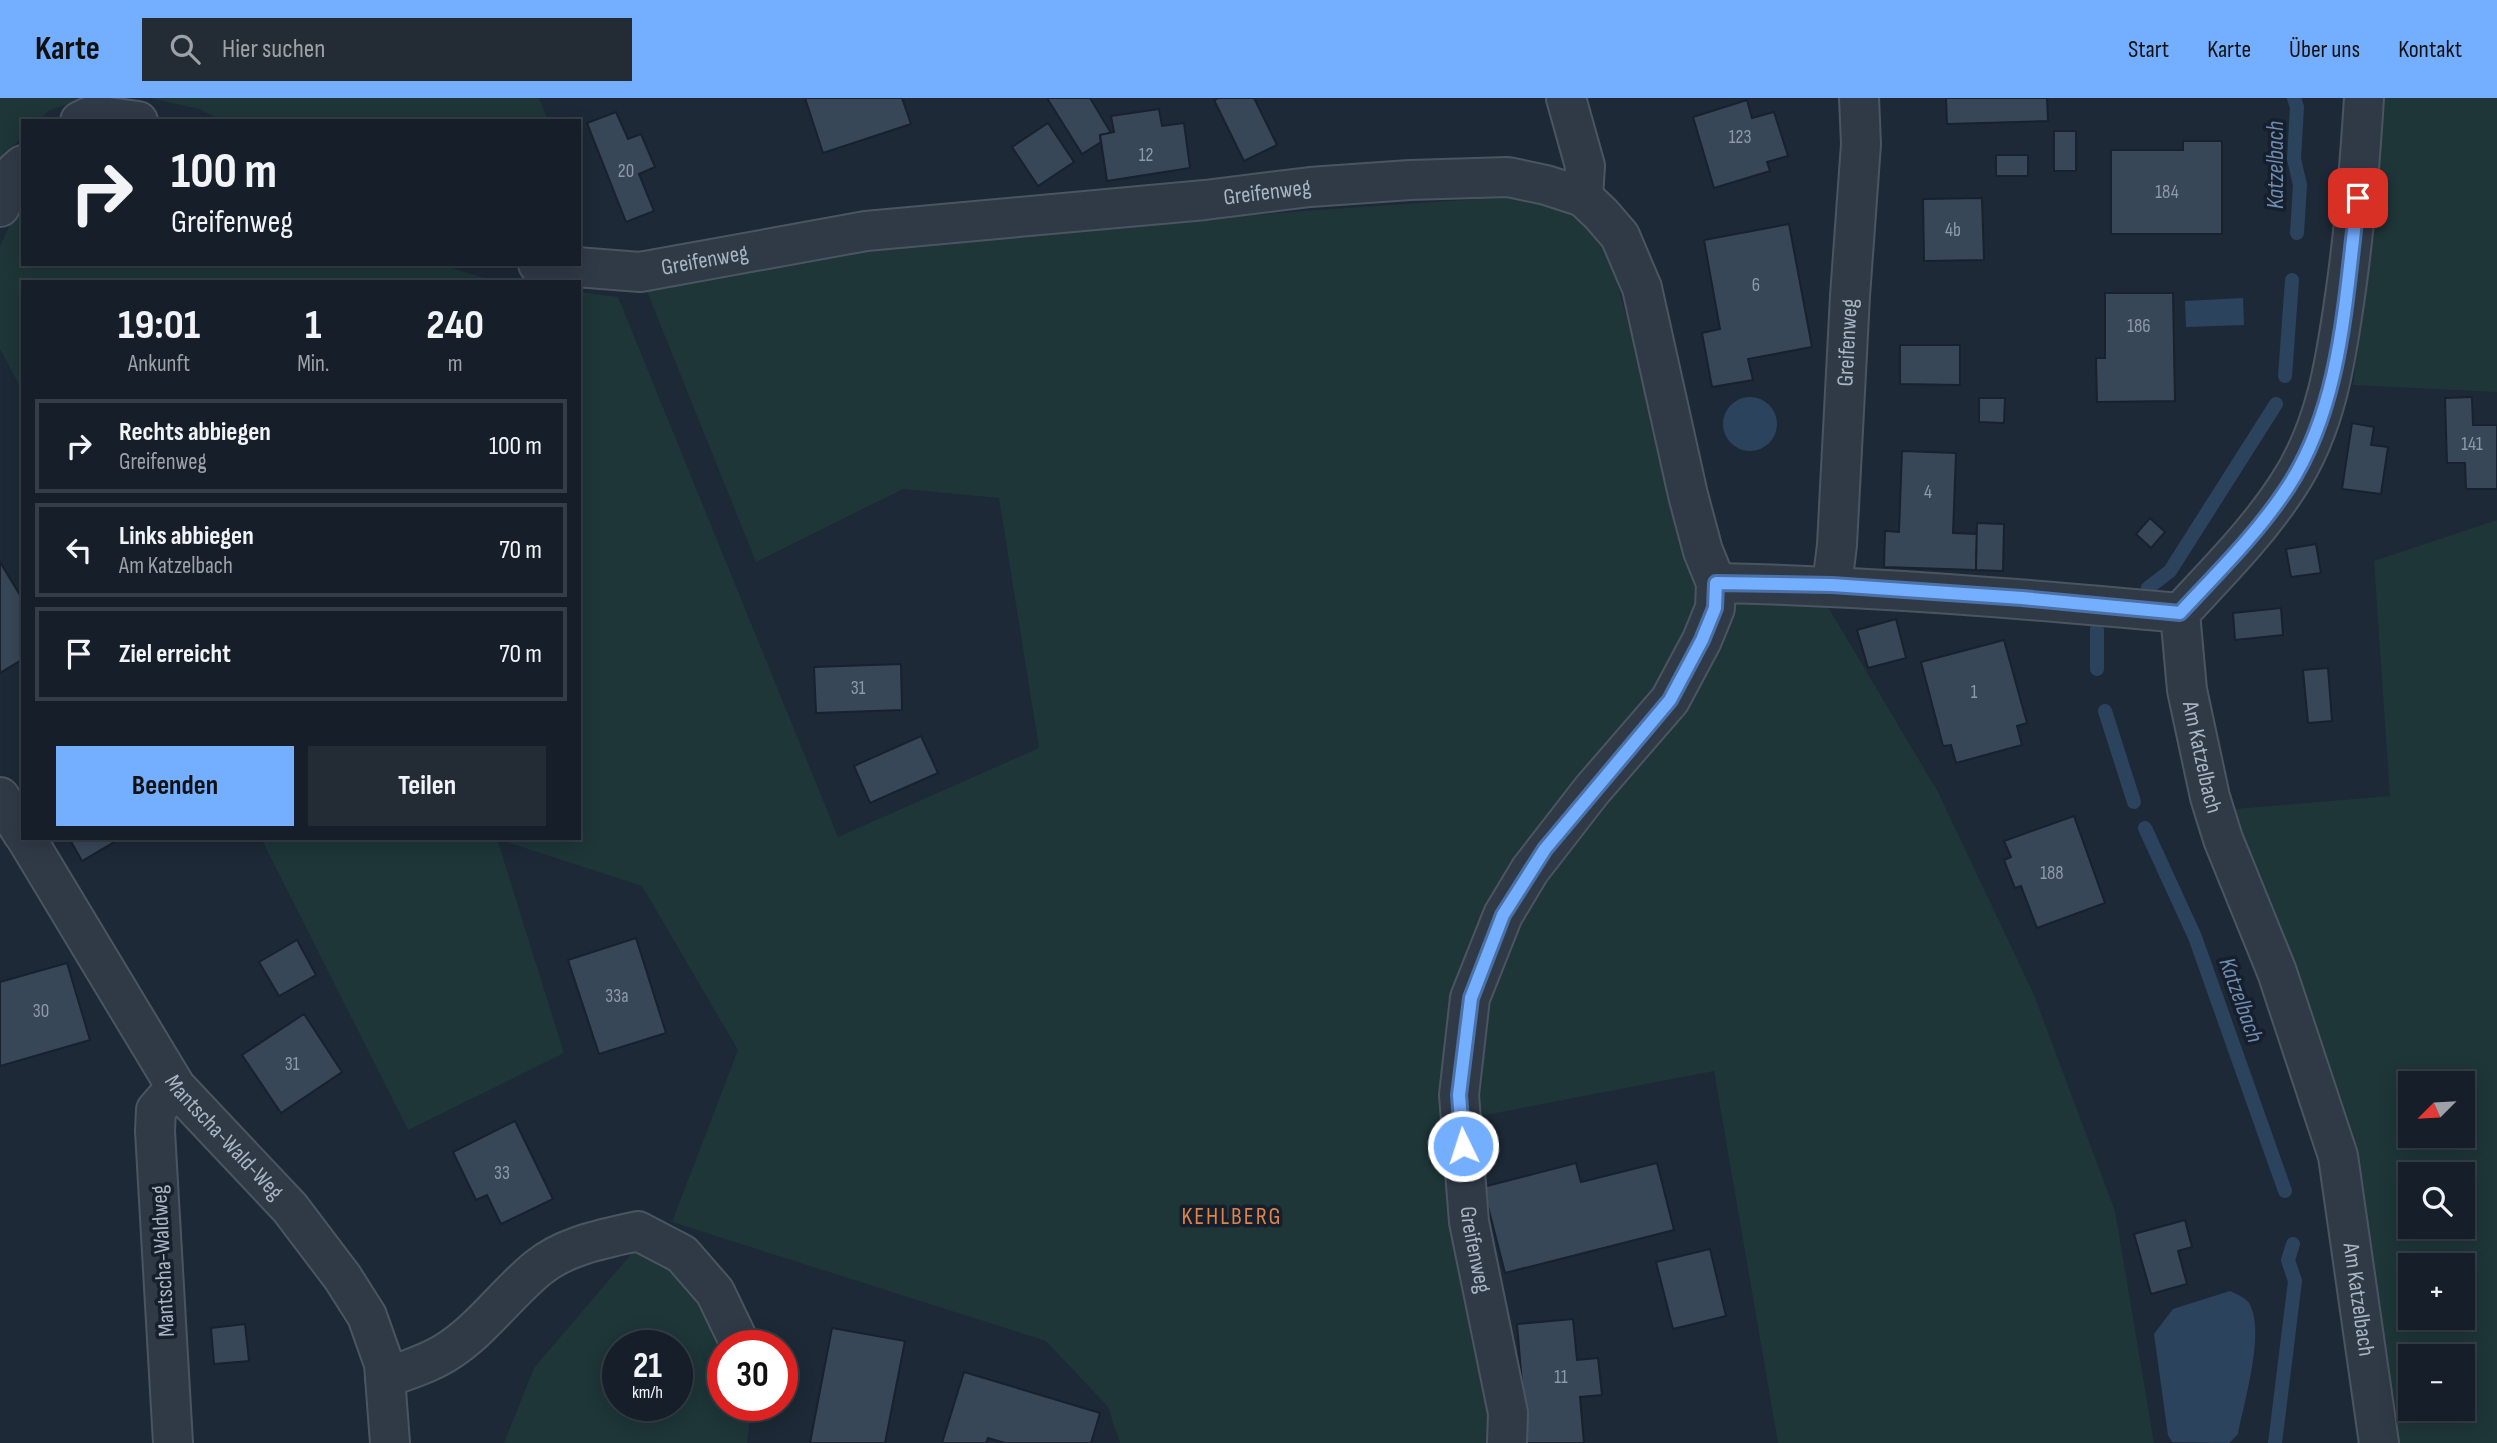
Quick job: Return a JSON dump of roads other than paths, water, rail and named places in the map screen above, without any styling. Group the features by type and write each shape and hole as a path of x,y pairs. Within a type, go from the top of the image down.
{"street":[{"path":"1566,98 1585,166 1583,197"},
{"name":"Greifenweg","path":"1832,585 1837,545 1861,144 1859,98"},
{"path":"1716,583 1832,585 2022,598 2180,613 2264,519 2288,487 2319,424 2327,401 2337,353 2358,198 2364,98"},
{"path":"84,119 93,115 123,119"},
{"path":"0,207 16,171 21,166"},
{"name":"Greifenweg","path":"564,266 640,272 866,230 1383,182 1508,177 1583,197 1620,236 1642,288 1688,495 1703,551 1716,583 1715,608 1702,640 1670,700 1592,790 1530,870 1503,915 1471,998 1459,1095 1469,1222 1508,1413 1507,1443"},
{"name":"Am Katzelbach","path":"2180,613 2188,690 2210,797 2223,839 2277,972 2338,1156 2379,1443"},
{"path":"0,797 21,831"},
{"name":"Mantscha-Wald-Weg","path":"27,840 176,1087 290,1208 343,1278 367,1316 384,1364 390,1443"},
{"name":"Mantscha-Waldweg","path":"173,1443 155,1131 156,1110 176,1087"},
{"path":"385,1378 446,1352 539,1267 586,1242 638,1231 682,1254 715,1292 733,1330"}],"water":[{"path":"2243,298 2244,325 2186,327 2185,301"},
{"path":"1750,397 1769,405 1777,424 1769,443 1750,451 1731,443 1723,424 1731,405"},
{"path":"2230,1291 2250,1304 2255,1335 2252,1369 2238,1434 2229,1443 2172,1442 2168,1435 2154,1334 2173,1309"}],"waterway":[{"name":"Katzelbach","path":"2294,98 2297,107 2294,159 2300,185 2297,233"},
{"name":"Katzelbach","path":"2285,376 2292,280"},
{"name":"Katzelbach","path":"2148,588 2170,571 2276,404"},
{"name":"Katzelbach","path":"2097,629 2097,669"},
{"name":"Katzelbach","path":"2105,711 2134,802"},
{"name":"Katzelbach","path":"2145,828 2195,937 2285,1191"},
{"name":"Katzelbach","path":"2275,1443 2295,1281 2288,1260 2293,1244"}],"district":[{"name":"KEHLBERG","path":"1232,1216"}]}
